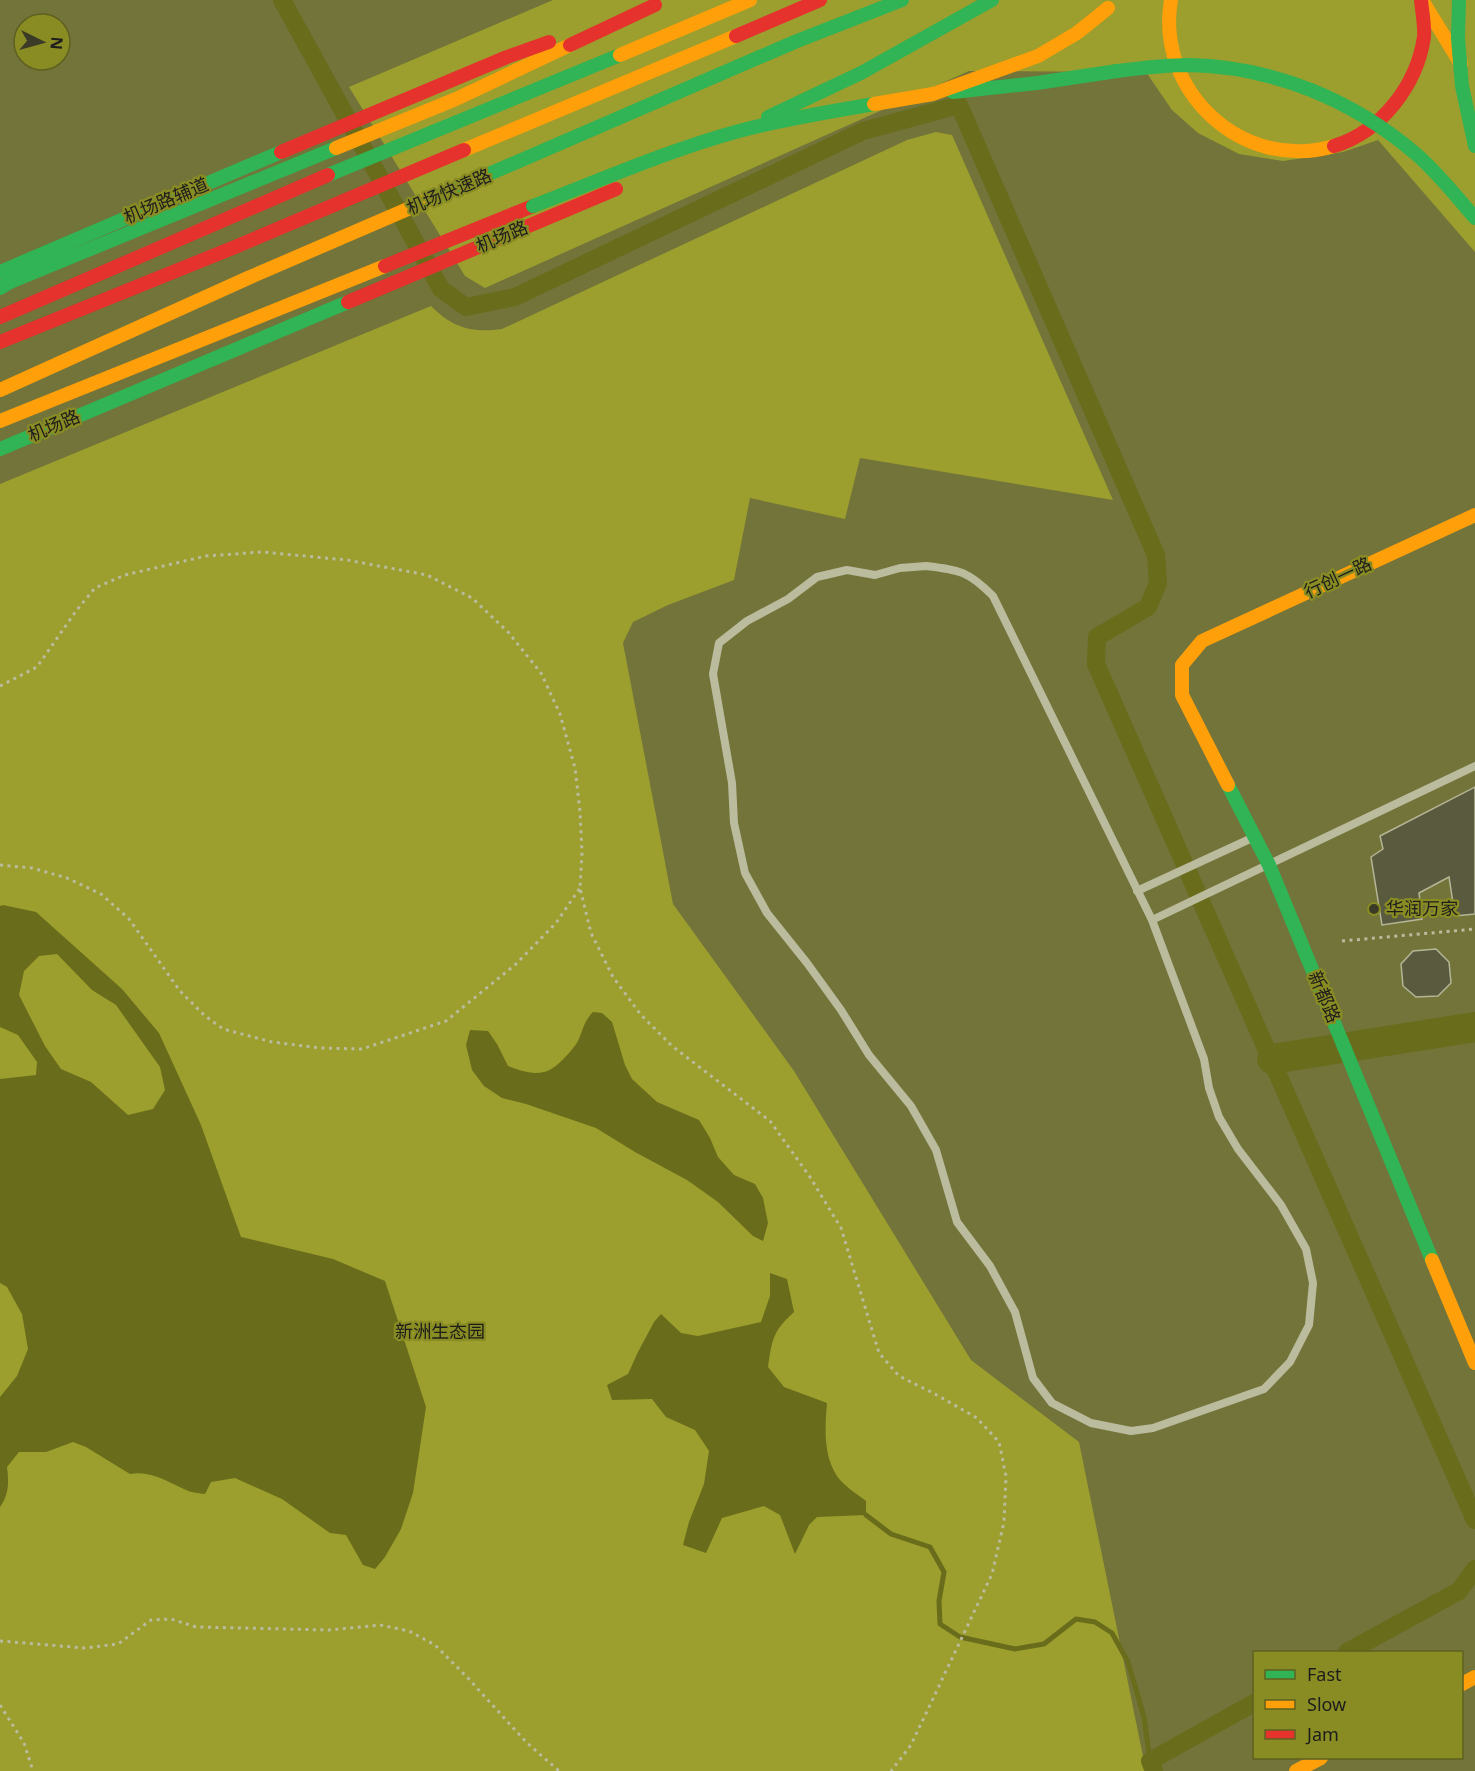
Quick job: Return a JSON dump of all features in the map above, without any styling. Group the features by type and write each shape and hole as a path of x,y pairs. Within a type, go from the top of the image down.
{"main road":[{"path":"0,317 348,166 750,0"},
{"name":"机场快速路","path":"0,342 236,247 820,0"},
{"name":"机场快速路","path":"0,390 248,278 797,41 902,0"},
{"name":"机场路","path":"0,449 621,187 861,73 993,0"},
{"path":"933,94 1038,56 1077,33 1116,0"},
{"path":"1171,0 1168,14 1171,51 1182,81 1195,101 1213,119 1236,135 1260,144 1300,151 1318,151 1346,143 1369,130 1398,101 1415,71 1424,36 1422,0"},
{"path":"1422,0 1475,88"},
{"path":"1458,0 1470,25"},
{"path":"1458,0 1462,86 1475,146"},
{"path":"0,288 456,99 660,2"},
{"name":"机场路辅道","path":"0,272 507,57 660,2"},
{"path":"0,421 533,206 739,131 826,112 933,94 1037,83 1155,66 1192,65 1248,70 1318,91 1387,131 1417,155 1475,218"},
{"name":"行创一路","path":"1202,641 1475,515"},
{"name":"新都路","path":"1202,641 1182,664 1182,695 1269,865 1475,1363"},
{"path":"1296,1771 1320,1759"}],"lane":[{"path":"926,566 957,570 977,580 993,596 1137,891 1152,920 1204,1059 1209,1088 1219,1117 1238,1149 1281,1205 1306,1249 1313,1283 1309,1325 1290,1362 1264,1389 1154,1428 1131,1431 1091,1423 1052,1403 1033,1378 1015,1312 990,1266 957,1222 936,1150 910,1106 869,1055 841,1010 767,913 745,873 713,674 718,644 747,621 788,599 817,577 847,570 875,575 900,568 926,566"},
{"path":"1152,920 1475,766"},
{"path":"1137,891 1256,836"}],"path":[{"path":"0,686 37,667 95,588 125,575 206,555 262,552 347,560 427,575 472,598 508,632 541,673 560,714 574,768 580,810 582,853 580,888 591,933 614,977 640,1015 672,1046 770,1121 810,1177 841,1228 879,1353 899,1376 977,1418 999,1442 1006,1476 1004,1522 992,1574 911,1745 891,1771"},
{"path":"0,865 32,868 67,878 101,894 129,919 180,991 204,1015 223,1029 272,1042 320,1048 362,1049 446,1021 516,964 556,923 580,888"},
{"path":"1342,941 1475,930"},
{"path":"0,1641 85,1648 118,1644 151,1620 171,1619 196,1627 329,1630 380,1625 409,1631 435,1645 526,1742 559,1771"},
{"path":"0,1705 24,1743 33,1771"}],"green space":[{"path":"553,0 1475,0 1475,252 1378,140 1343,152 1283,161 1239,154 1198,133 1172,110 1146,72 969,71 485,288 465,276 349,87"},
{"name":"新洲生态园","path":"936,132 952,135 1113,500 860,458 845,519 750,498 734,580 668,605 633,622 623,643 673,904 794,1071 971,1360 1079,1442 1146,1771 0,1771 0,484 431,306 447,319 463,327 481,330 502,329 907,140"}],"shaded area":[{"path":"0,906 36,912 122,989 159,1033 201,1125 241,1237 333,1259 385,1281 426,1407 413,1493 401,1529 385,1557 375,1569 363,1565 346,1535 330,1533 282,1499 235,1478 211,1482 205,1494 188,1491 152,1475 130,1474 86,1447 73,1442 46,1452 19,1452 7,1467 8,1488 0,1507 0,1397 17,1376 28,1349 22,1314 7,1287 0,1283 0,1079 36,1075 37,1062 18,1035 0,1027","holes":["57,954 92,990 116,1005 160,1067 165,1090 153,1109 128,1115 91,1082 61,1069 45,1046 19,995 24,971 39,956"]},
{"path":"593,1012 602,1013 612,1022 625,1065 632,1079 657,1102 699,1120 718,1157 734,1175 755,1184 763,1198 768,1223 763,1241 753,1236 718,1202 687,1180 596,1128 502,1098 484,1086 472,1070 466,1045 470,1030 488,1031 508,1066 525,1072 539,1073 553,1068 568,1054 578,1041"},
{"path":"770,1273 787,1279 794,1312 775,1336 768,1367 784,1387 827,1403 827,1450 832,1468 840,1480 866,1501 866,1515 817,1517 809,1525 795,1554 780,1515 764,1506 722,1518 706,1553 683,1545 689,1522 704,1484 709,1451 695,1430 666,1417 652,1399 612,1400 607,1385 628,1374 654,1322 661,1314 681,1333 698,1336 761,1322 770,1296"}],"building":[{"path":"1475,787 1475,914 1455,916 1449,877 1419,893 1422,919 1382,925 1371,857 1383,849 1380,836"},
{"path":"1436,949 1449,962 1451,983 1438,996 1416,997 1403,986 1401,964 1413,951"}],"waterway":[{"path":"282,0 441,289 466,307 515,297 863,131 959,105 1156,555 1158,583 1148,607 1097,637 1096,664 1475,1520"},
{"path":"1272,1059 1475,1027"},
{"path":"866,1515 891,1534 930,1547 944,1572 939,1601 940,1624 960,1637 1015,1649 1044,1644 1076,1619 1095,1622 1112,1633 1128,1662 1144,1717 1150,1761"},
{"path":"1349,1651 1459,1591 1475,1569"},
{"path":"1154,1771 1150,1761 1253,1704"}],"traffic: fast":[{"path":"431,199 797,41 902,0"},
{"path":"768,117 861,73 992,0"},
{"path":"1459,0 1458,38 1462,86 1475,146"},
{"path":"328,175 620,55"},
{"path":"1117,71 1181,65 1221,67 1252,72 1311,90 1339,103 1392,135 1432,169 1475,218"},
{"path":"953,92 1117,71"},
{"path":"533,206 661,156 739,131 874,104"},
{"path":"0,288 336,148"},
{"path":"0,272 281,152"},
{"path":"0,449 348,302"},
{"path":"1228,785 1269,865 1432,1260"}],"traffic: slow":[{"path":"620,55 750,0"},
{"path":"1171,0 1170,34 1177,65 1192,94 1213,118 1239,136 1268,148 1300,151 1334,146"},
{"path":"1422,0 1461,64"},
{"path":"874,104 933,94 1038,56 1077,33 1108,8"},
{"path":"464,150 736,36"},
{"path":"336,148 456,99 570,45"},
{"path":"0,390 248,278 431,199"},
{"path":"0,421 385,266"},
{"path":"1228,785 1182,695 1182,665 1202,641 1475,515"},
{"path":"1432,1260 1475,1363"},
{"path":"1463,1683 1475,1677"},
{"path":"1296,1771 1319,1759"}],"traffic: jam":[{"path":"736,36 820,0"},
{"path":"1334,146 1367,130 1394,104 1405,89 1414,72 1424,37 1421,0"},
{"path":"570,45 655,5"},
{"path":"281,152 507,57 549,42"},
{"path":"0,342 235,247 464,150"},
{"path":"0,317 328,175"},
{"path":"348,302 616,189"},
{"path":"385,266 533,206"}],"place":[{"name":"华润万家","path":"1374,909"}]}
